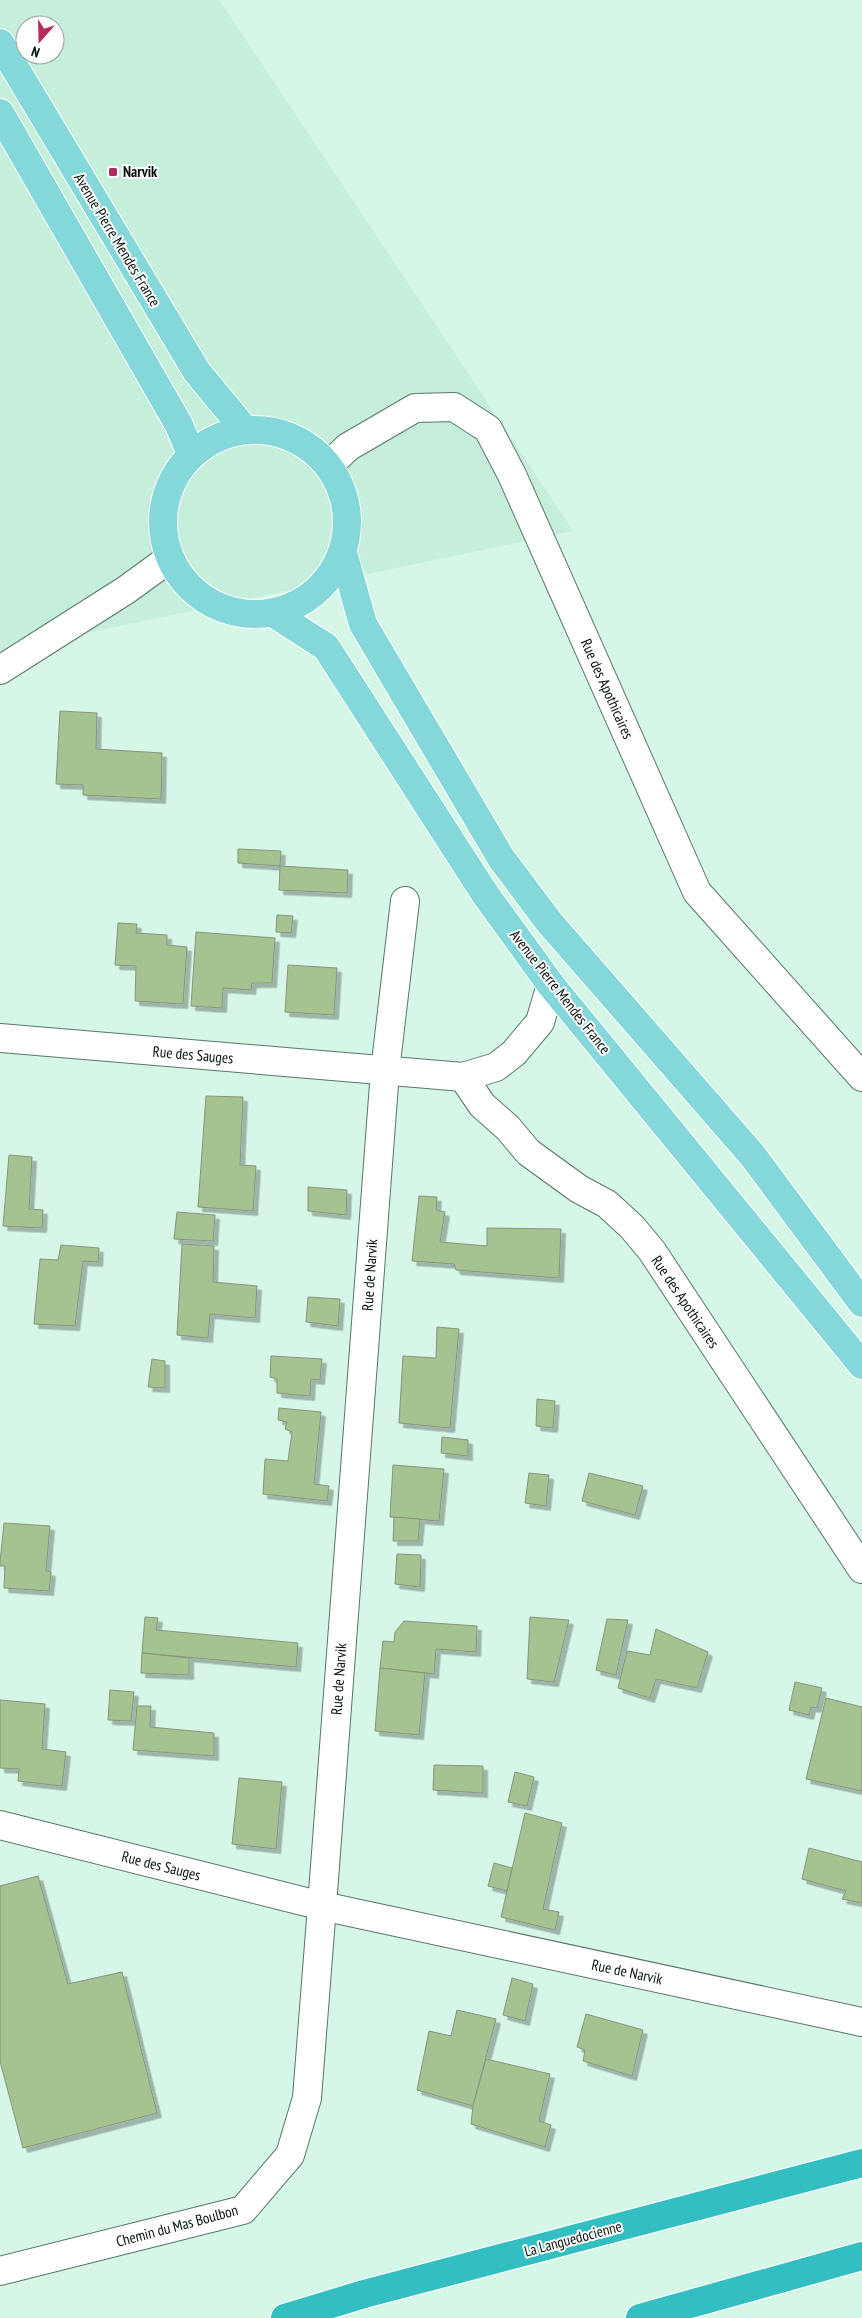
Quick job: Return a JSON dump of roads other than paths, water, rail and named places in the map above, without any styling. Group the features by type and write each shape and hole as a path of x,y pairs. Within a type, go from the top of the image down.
{"highway":[{"name":"La Languedocienne","path":"285,2318 364,2294 862,2163"},
{"path":"640,2318 862,2256"}],"main road":[{"name":"Avenue Pierre Mendes France","path":"0,43 197,372 245,430"},
{"path":"0,113 179,424 191,454"},
{"path":"245,430 276,431 306,444 329,465 344,492 348,524 343,553 326,581 303,602 273,613 242,613 212,604 187,585 170,558 162,531 164,502 174,476 191,454 215,438 245,430"},
{"path":"343,553 363,624 501,858 549,922 753,1156 862,1303"},
{"name":"Avenue Pierre Mendes France","path":"273,613 326,647 486,894 551,985 862,1365"}],"street":[{"name":"Rue des Apothicaires","path":"329,465 348,447 415,408 454,407 488,429 516,484 697,892 862,1077"},
{"path":"0,670 126,590 170,558"},
{"name":"Rue de Narvik","path":"405,901 386,1071 322,1906 862,2022"},
{"path":"464,1077 496,1067 514,1053 540,1022 551,985"},
{"name":"Rue des Sauges","path":"0,1038 464,1077"},
{"name":"Rue des Apothicaires","path":"464,1077 482,1105 508,1128 528,1152 579,1189 607,1204 632,1227 652,1251 862,1569"},
{"name":"Rue des Sauges","path":"0,1825 322,1906"},
{"name":"Chemin du Mas Boulbon","path":"0,2271 243,2210 290,2155 307,2098 322,1906"}],"place":[{"name":"Narvik","path":"113,172"}]}
